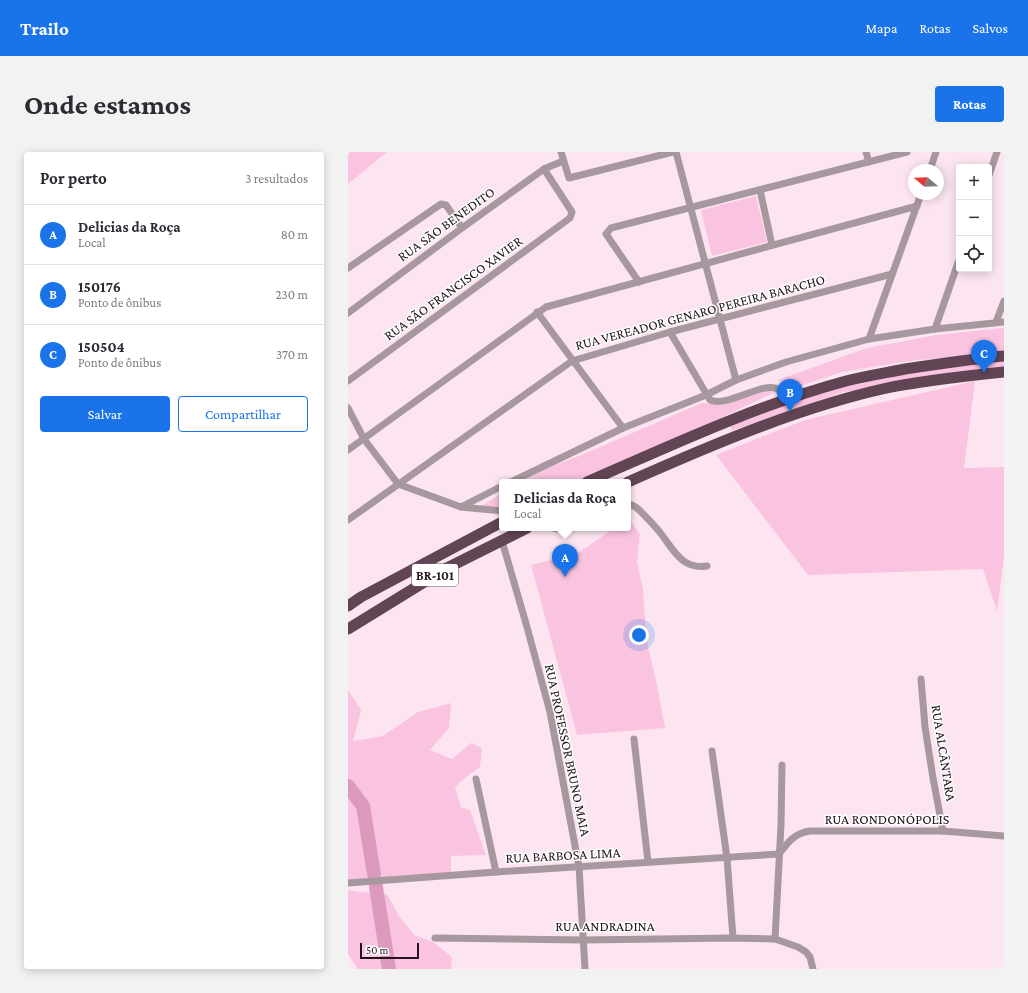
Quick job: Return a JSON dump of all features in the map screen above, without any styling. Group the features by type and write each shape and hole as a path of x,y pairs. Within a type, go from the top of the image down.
{"highway":[{"path":"594,479 719,426 787,400 842,382 873,375 971,359 1004,356"},
{"path":"631,481 777,421 845,399 918,382 1004,372"},
{"name":"BR-101","path":"348,606 361,597 499,524"},
{"name":"BR-101","path":"348,629 447,568 521,531"}],"street":[{"path":"561,152 569,178 674,152 736,380"},
{"path":"866,152 869,162"},
{"path":"639,282 606,234 611,228 907,152"},
{"path":"932,164 936,152"},
{"path":"992,166 997,152"},
{"name":"RUA SÃO BENEDITO","path":"348,313 544,169 563,161"},
{"name":"RUA SÃO FRANCISCO XAVIER","path":"348,380 570,218 572,212 544,169"},
{"path":"760,190 772,245"},
{"path":"869,339 919,200"},
{"path":"348,268 441,204 446,205 462,228"},
{"path":"348,450 537,312 552,304 639,282 917,206"},
{"path":"935,329 956,269"},
{"name":"RUA VEREADOR GENARO PEREIRA BARACHO","path":"348,520 572,360 670,332 892,274"},
{"path":"517,479 566,454 623,428 706,395 736,380 786,362 869,339 935,329 1000,322 1004,301"},
{"path":"537,312 623,428"},
{"path":"670,332 710,400 717,402 767,387 774,387 779,390 787,400"},
{"path":"348,408 364,439 398,484 461,507 499,511"},
{"path":"461,507 499,488"},
{"path":"631,504 634,505 658,530 680,558 690,565 699,567 707,566"},
{"name":"RUA PROFESSOR BRUNO MAIA","path":"502,541 550,712 579,867 585,969"},
{"name":"RUA ALCÂNTARA","path":"921,679 925,727 943,831"},
{"path":"634,739 648,862"},
{"path":"712,751 727,858 733,938"},
{"path":"775,940 782,766"},
{"path":"476,779 496,872"},
{"name":"RUA RONDONÓPOLIS","path":"779,854 791,839 802,832 912,830 1004,836"},
{"name":"RUA BARBOSA LIMA","path":"348,883 779,854"},
{"name":"RUA ANDRADINA","path":"435,938 583,940 733,938 775,940 798,947 806,952 810,957 813,969"}],"shaded area":[{"path":"348,152 387,152 348,184"},
{"path":"756,196 767,242 712,256 701,210"},
{"path":"1004,328 1004,352 909,361 842,372 794,388 778,380 867,348 937,335"},
{"path":"1004,356 1004,374 843,392 731,431 730,416 841,382"},
{"path":"975,381 964,468 1004,467 1004,557 997,611 983,569 808,575 716,455 805,420"},
{"path":"768,390 775,392 594,479 528,479 550,467 702,403 720,405"},
{"path":"499,495 499,511 478,508"},
{"path":"631,522 640,534 637,562 643,589 646,638 665,728 577,735 531,565 577,554 610,531 631,531"},
{"path":"348,690 361,710 353,741 383,736 418,712 451,703 449,728 430,750 452,759 471,743 482,748 480,767 461,781 455,788 461,807 470,810 486,855 451,856 451,876 348,883"},
{"path":"348,890 387,894 399,916 414,935 433,942 452,957 451,969 358,969 348,954"}],"waterway":[{"path":"348,786 363,806 374,874"},
{"path":"376,887 389,969"}],"place":[{"name":"150504","path":"984,373"},
{"name":"150176","path":"790,412"},
{"name":"Delicias da Roça","path":"565,577"}]}
